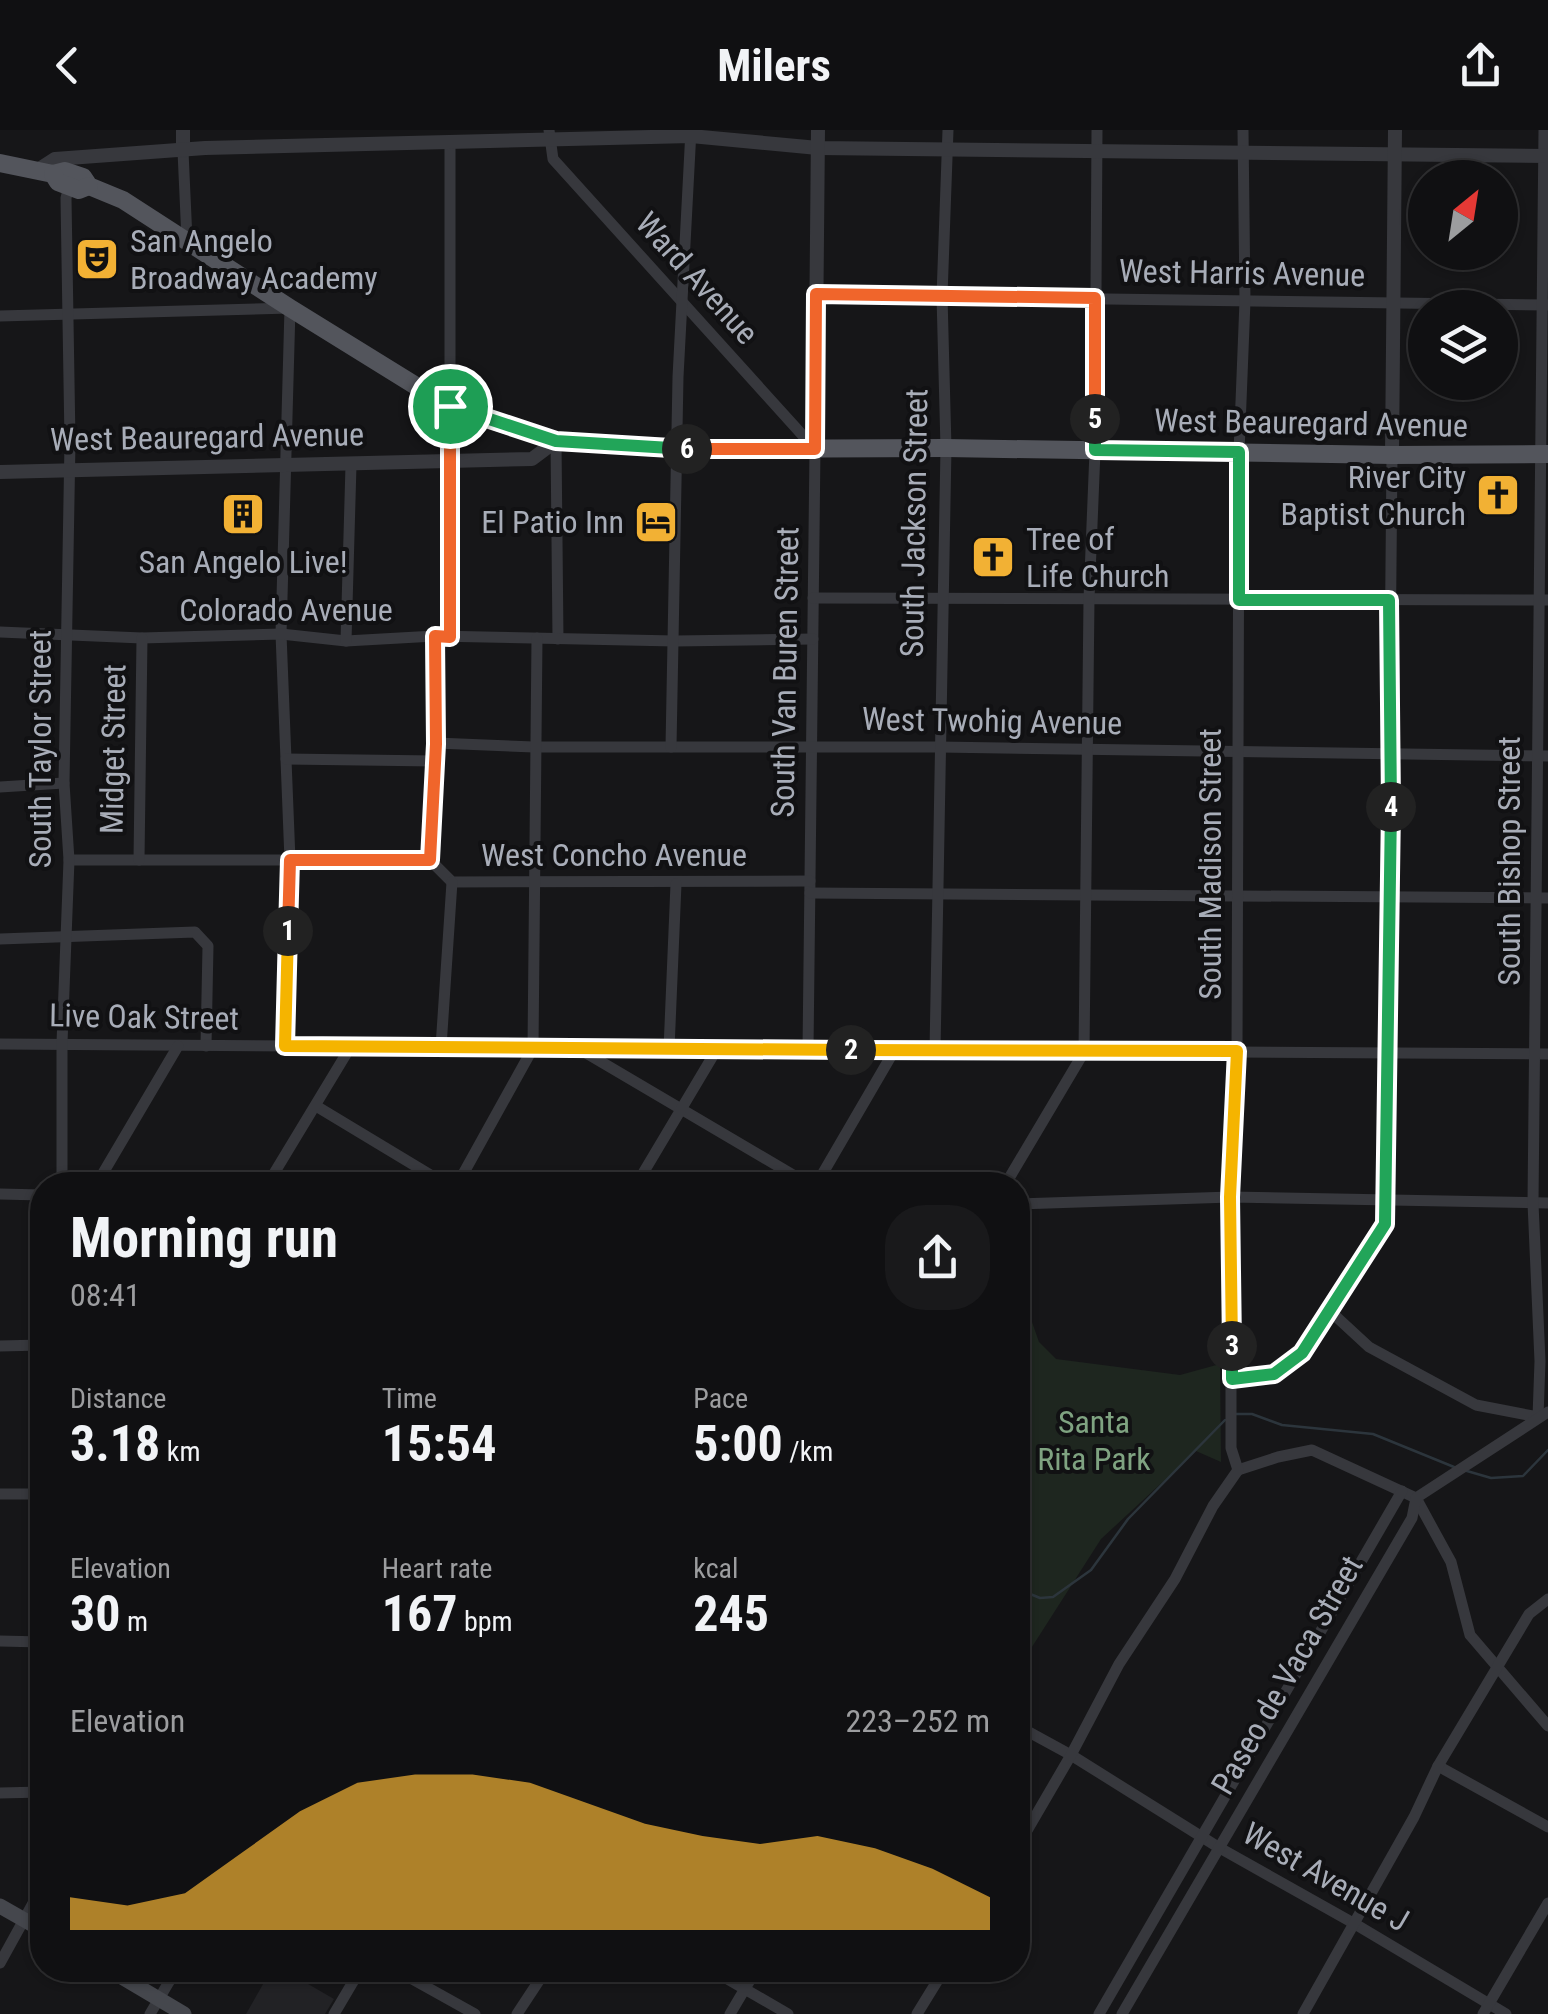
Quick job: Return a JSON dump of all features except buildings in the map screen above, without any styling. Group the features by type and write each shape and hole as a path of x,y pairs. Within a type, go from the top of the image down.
{"main road":[{"path":"0,163 45,172 66,170 83,177 89,186 123,200 450,406 556,441"},
{"path":"45,172 78,190 89,186"},
{"name":"West Beauregard Avenue","path":"556,441 676,448 946,448 1392,456 1545,454"},
{"path":"0,1906 30,1923"},
{"path":"125,1982 154,2006 184,2014"}],"street":[{"path":"183,130 188,240"},
{"name":"South Van Buren Street","path":"808,1050 818,130"},
{"name":"South Jackson Street","path":"934,1051 946,448 942,296 948,130"},
{"path":"1012,1172 1084,1052 1097,130"},
{"name":"South Madison Street","path":"1238,1470 1231,1448 1230,1197 1237,1051 1239,452 1245,300 1243,130"},
{"path":"1232,1379 1274,1374 1302,1353 1385,1224 1395,130"},
{"name":"South Bishop Street","path":"1543,1414 1533,1203 1542,1054 1544,130"},
{"path":"45,172 56,160 369,137 450,143 548,134 691,133 818,148 1546,156"},
{"path":"671,747 676,642 676,448 691,133"},
{"name":"Ward Avenue","path":"548,134 553,159 815,449"},
{"path":"450,143 450,637"},
{"name":"South Taylor Street","path":"62,1172 69,860 64,783 69,186"},
{"name":"West Harris Avenue","path":"816,294 1545,305"},
{"path":"0,316 290,308 281,634 290,860 285,1046"},
{"path":"556,441 558,639"},
{"name":"West Beauregard Avenue","path":"0,472 532,459 556,441"},
{"path":"346,640 351,465"},
{"path":"813,598 1545,600"},
{"name":"Colorado Avenue","path":"0,632 142,638 281,634 346,640 435,636 676,642 813,640"},
{"path":"69,860 430,860 436,761 435,636"},
{"name":"Midget Street","path":"139,860 142,638"},
{"path":"464,1172 532,1048 538,638"},
{"name":"West Twohig Avenue","path":"436,744 1542,756"},
{"path":"286,759 436,761"},
{"path":"0,786 64,783"},
{"name":"West Concho Avenue","path":"430,860 452,882 810,887 935,894 1542,898"},
{"path":"441,1048 452,882"},
{"path":"669,1049 676,884"},
{"path":"0,939 195,932 208,946 206,1046"},
{"name":"Live Oak Street","path":"0,1044 1542,1054"},
{"path":"104,1172 178,1046"},
{"path":"276,1172 351,1046"},
{"path":"577,1048 790,1172"},
{"path":"644,1172 717,1049"},
{"path":"821,1172 894,1050"},
{"path":"316,1106 425,1172"},
{"path":"0,1194 30,1195"},
{"path":"1030,1204 1230,1197 1384,1203 1548,1203"},
{"path":"1330,1311 1369,1346 1476,1405 1543,1414"},
{"path":"0,1346 30,1345"},
{"path":"1416,1498 1543,1414"},
{"path":"1030,1826 1072,1755 1086,1721 1175,1579 1213,1506 1238,1470 1278,1456 1312,1450 1416,1498 1451,1562 1470,1634 1548,1726"},
{"name":"Paseo de Vaca Street","path":"1099,2014 1402,1491"},
{"path":"0,1494 30,1494"},
{"name":"Paseo de Vaca Street","path":"1122,2014 1412,1518 1416,1498"},
{"path":"1303,2014 1414,1817 1438,1766 1529,1614 1548,1599"},
{"path":"0,1642 30,1642"},
{"name":"West Avenue J","path":"1030,1732 1218,1847 1355,1924 1486,2009 1506,2014"},
{"path":"1438,1766 1548,1827"},
{"path":"0,1793 30,1792"},
{"path":"1486,2009 1548,1903"},
{"path":"0,1963 30,1909"},
{"path":"154,2006 169,1982"},
{"path":"334,2014 353,1982"},
{"path":"417,1982 474,2014"},
{"path":"517,2014 538,1982"},
{"path":"732,1982 788,2014"},
{"path":"730,2014 748,1982"},
{"path":"917,2014 937,1982"}],"shaded area":[{"path":"264,1982 305,1982 334,1999 325,2014 246,2014"}],"green space":[{"name":"Santa Rita Park","path":"1030,1316 1039,1342 1056,1359 1180,1375 1220,1364 1221,1462 1196,1451 1101,1539 1030,1650"}],"waterway":[{"path":"1236,1414 1252,1414 1282,1425 1373,1434 1454,1467"},
{"path":"1030,1594 1053,1597 1091,1570 1128,1519 1225,1420"},
{"path":"1467,1471 1491,1478 1523,1476 1548,1450"}],"place":[{"name":"San Angelo Broadway Academy","path":"97,259"},
{"name":"River City Baptist Church","path":"1498,495"},
{"name":"San Angelo Live!","path":"243,514"},
{"name":"El Patio Inn","path":"656,522"},
{"name":"Tree of Life Church","path":"993,557"}],"route":[{"path":"816,294 1095,298 1095,450 1239,452 1239,600 1389,600 1392,756 1385,1224 1302,1353 1274,1374 1232,1379 1230,1197 1237,1051 285,1046 290,860 430,860 436,744 435,636 450,637 450,406 556,441 676,448 815,449 816,294"}]}
